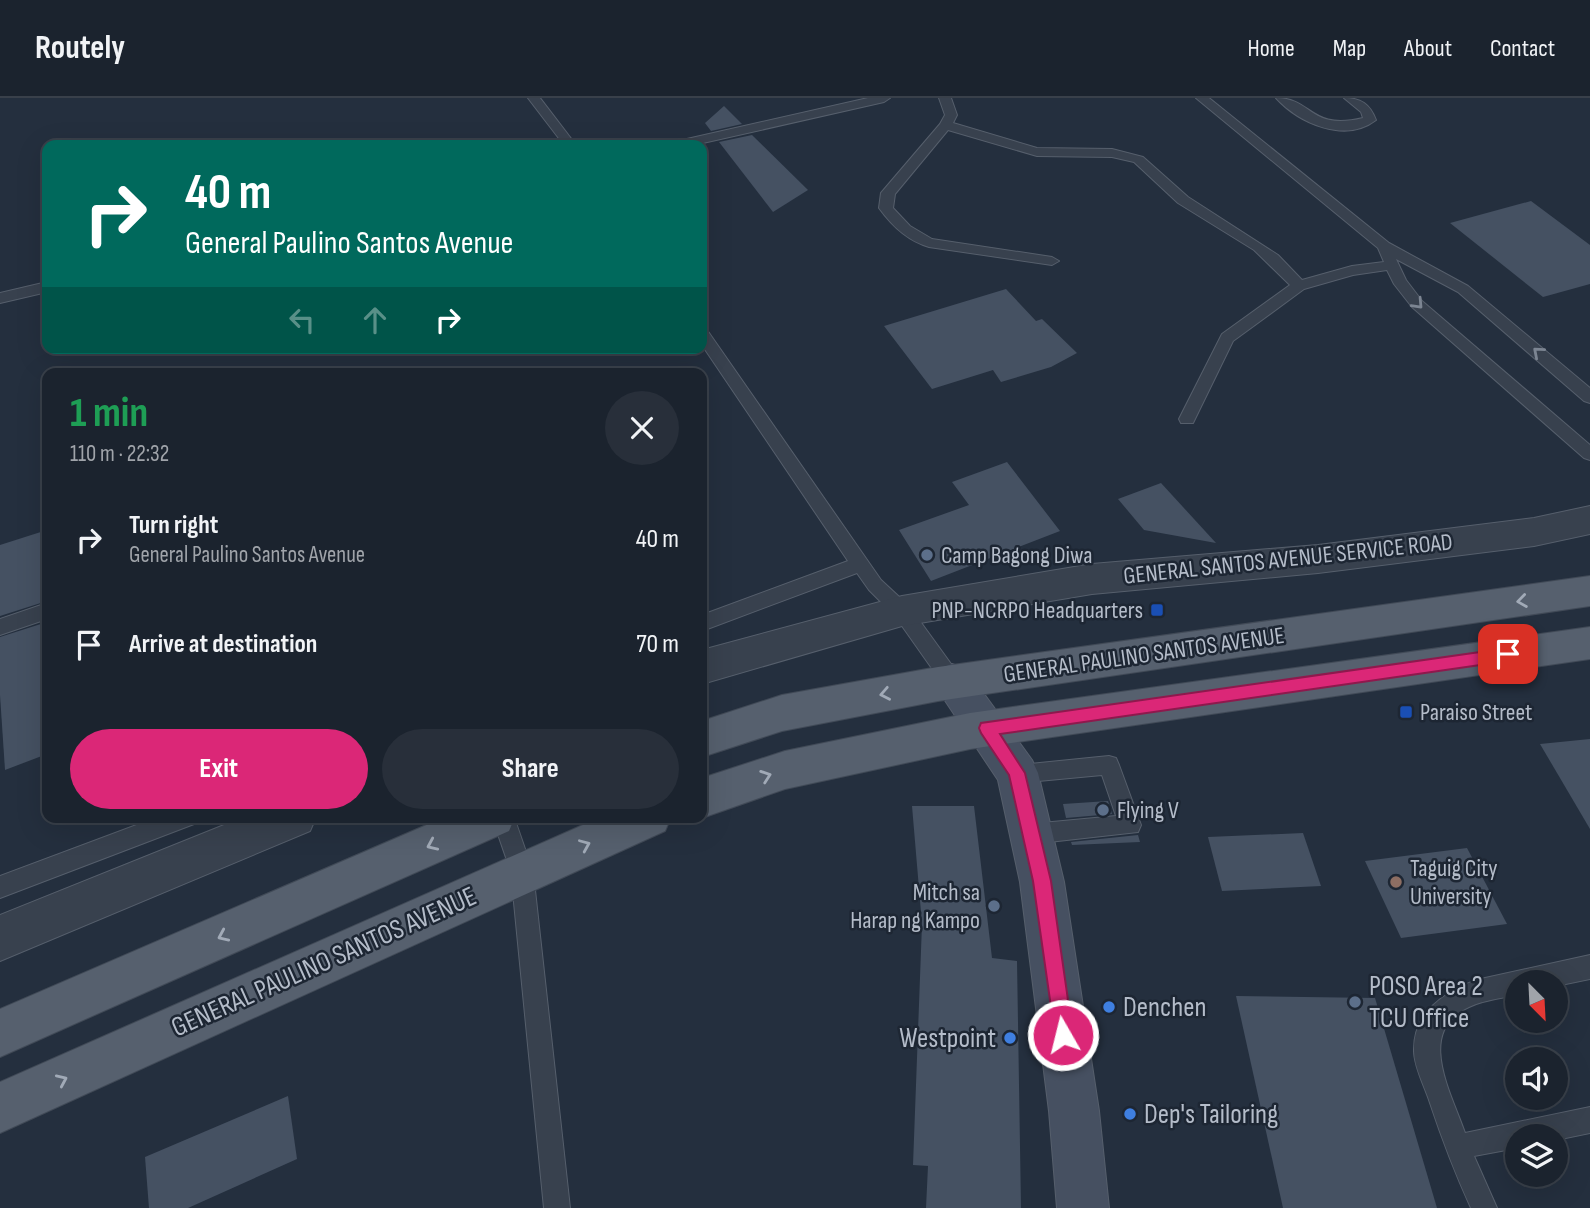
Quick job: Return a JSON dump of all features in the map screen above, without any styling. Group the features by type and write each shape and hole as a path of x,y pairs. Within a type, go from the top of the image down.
{"main road":[{"name":"GENERAL PAULINO SANTOS AVENUE","path":"707,737 782,713 952,681 1590,591"},
{"name":"GENERAL PAULINO SANTOS AVENUE","path":"707,797 785,770 987,728 1590,643"},
{"path":"0,1033 480,823"},
{"name":"GENERAL PAULINO SANTOS AVENUE","path":"0,1108 636,823"}],"street":[{"name":"GENERAL SANTOS AVENUE SERVICE ROAD","path":"707,666 902,611 1092,579 1345,555 1534,532 1590,520"},
{"path":"952,681 1017,773 1042,881 1070,1084 1083,1208"},
{"path":"0,938 280,823"}],"lane":[{"path":"534,98 566,140"},
{"path":"700,140 884,98"},
{"path":"945,98 951,115 946,125 888,193 886,208 895,222 929,243 1052,261"},
{"path":"1202,98 1384,246 1463,289 1590,397"},
{"path":"1282,98 1315,122 1341,128 1370,120 1366,110 1350,98"},
{"path":"946,125 1021,149 1050,154 1128,155 1150,165 1182,199 1252,241 1284,266 1299,286"},
{"path":"1384,246 1399,281 1417,304 1590,454"},
{"path":"1187,419 1227,338 1299,286 1352,271 1391,265"},
{"path":"0,298 42,288"},
{"path":"707,341 874,585 902,611 952,681"},
{"path":"707,621 860,564"},
{"path":"0,627 42,613"},
{"path":"1017,773 1109,765 1130,825 1031,834"},
{"path":"0,887 170,823"},
{"path":"505,823 522,872 557,1208"},
{"path":"1568,972 1590,967"},
{"path":"1484,1208 1457,1147 1426,1054 1429,1031 1439,1014 1458,999 1505,986"},
{"path":"1457,1147 1590,1120"}],"building":[{"path":"724,106 742,124 711,131 705,123"},
{"path":"752,135 808,190 773,212 719,142"},
{"path":"1531,201 1590,245 1590,284 1543,297 1450,223"},
{"path":"1006,289 1036,321 1042,319 1077,353 1051,367 1001,382 993,370 932,389 884,326"},
{"path":"1007,462 1060,531 931,581 899,530 969,505 952,482"},
{"path":"1161,483 1216,543 1144,530 1118,499"},
{"path":"42,532 42,603 0,616 0,545"},
{"path":"42,624 42,756 5,770 0,695 0,637"},
{"path":"1590,739 1590,829 1540,744"},
{"path":"1108,801 1112,814 1066,818 1063,804"},
{"path":"912,806 974,806 992,958 1017,961 1021,1208 926,1208 928,1166 913,1165 922,924"},
{"path":"1303,833 1321,886 1222,891 1208,837"},
{"path":"1138,835 1140,842 1072,845 1071,842"},
{"path":"1467,848 1507,924 1401,938 1365,861"},
{"path":"1236,996 1375,998 1437,1208 1283,1208"},
{"path":"288,1096 297,1159 188,1208 149,1208 145,1157"}],"place":[{"name":"Camp Bagong Diwa","path":"927,555"},
{"name":"PNP-NCRPO Headquarters","path":"1157,610"},
{"name":"Paraiso Street","path":"1406,712"},
{"name":"Flying V","path":"1103,810"},
{"name":"Taguig City University","path":"1396,882"},
{"name":"Mitch sa Harap ng Kampo","path":"994,906"},
{"name":"POSO Area 2 TCU Office","path":"1355,1002"},
{"name":"Denchen","path":"1109,1007"},
{"name":"Westpoint","path":"1010,1038"},
{"name":"Dep's Tailoring","path":"1130,1114"}],"route":[{"path":"1063,1035 1042,881 1017,773 987,728 1508,654"}]}
